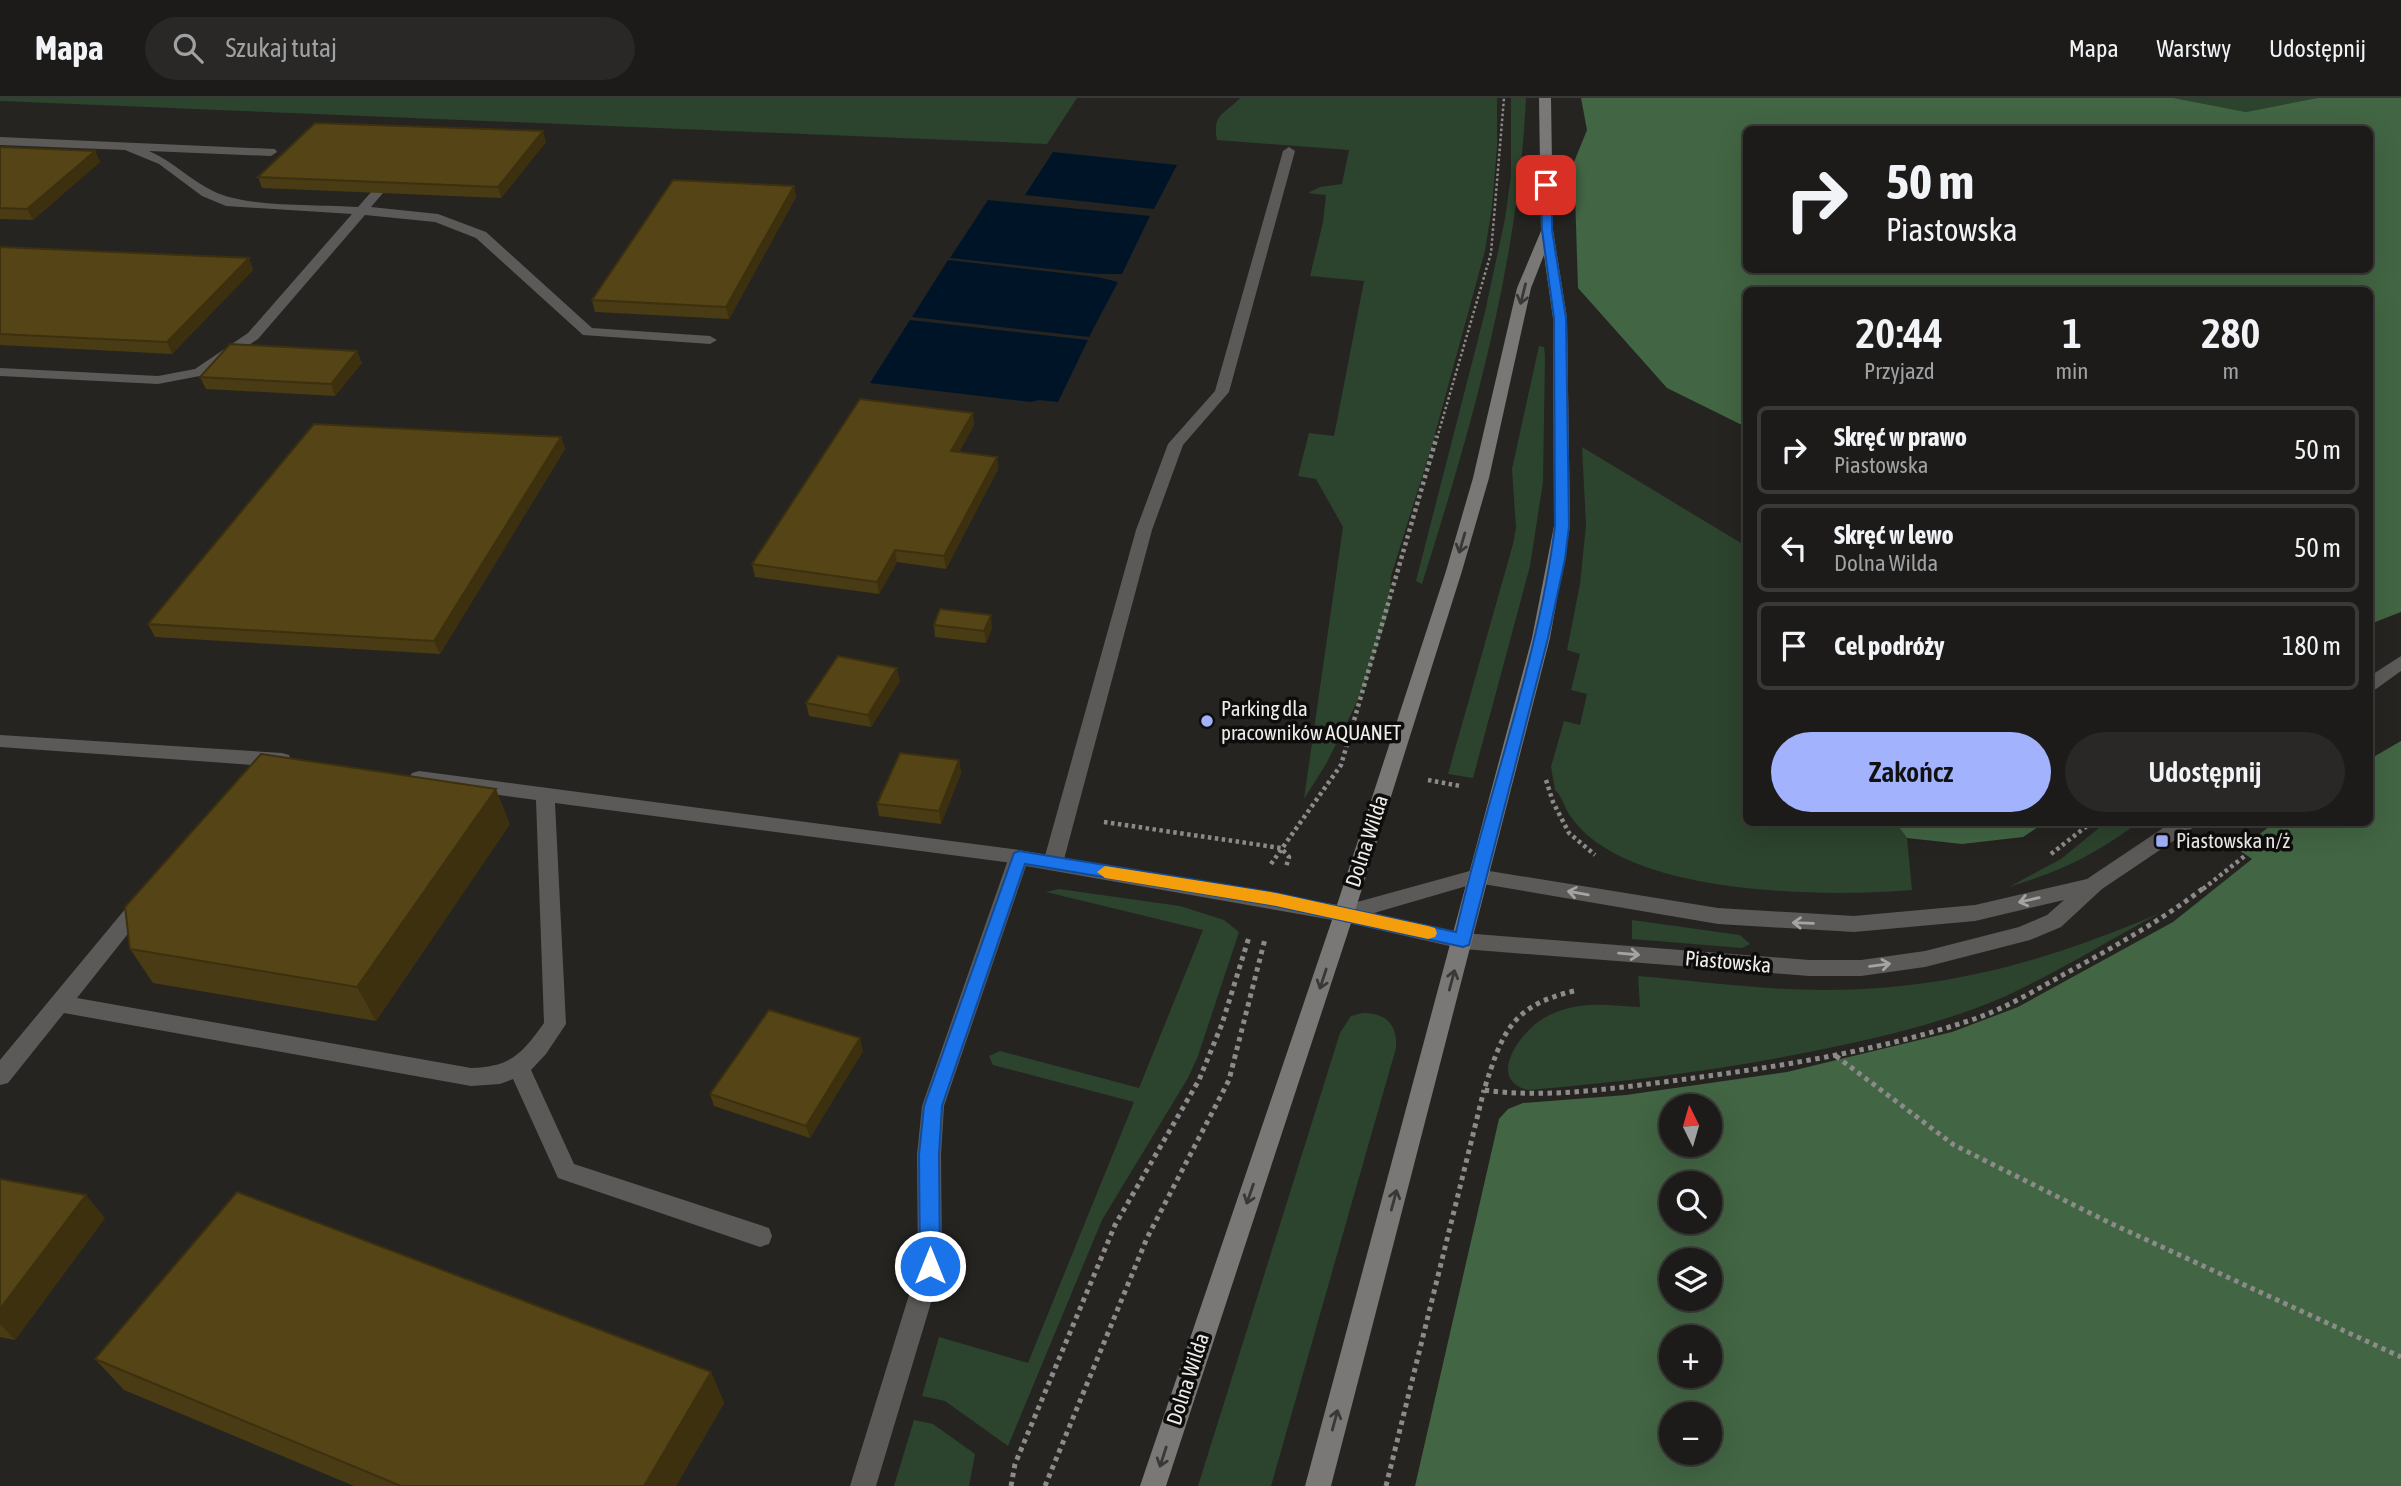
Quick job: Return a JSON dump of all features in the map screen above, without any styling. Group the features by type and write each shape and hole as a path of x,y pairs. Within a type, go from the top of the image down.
{"main road":[{"name":"Dolna Wilda","path":"1318,1486 1463,940 1477,876 1541,638 1558,559 1562,526 1560,318 1547,230 1545,98"},
{"name":"Dolna Wilda","path":"1153,1486 1389,773 1481,478 1524,288 1547,230"}],"street":[{"path":"0,141 271,152"},
{"path":"127,146 163,161 206,193 230,204 362,210 438,218 481,234 588,332 710,340"},
{"path":"1054,863 1144,530 1175,443 1222,392 1289,151"},
{"path":"0,372 158,380 200,372 253,336 377,193"},
{"path":"2373,683 2401,662"},
{"path":"0,741 301,763"},
{"path":"242,780 259,759"},
{"name":"Piastowska","path":"396,775 1019,857 1276,900 1463,940 1809,968 1861,968 1925,958 2023,934 2054,921 2095,884 2181,826"},
{"path":"59,1003 471,1077 497,1077 519,1069 537,1051 555,1024 545,794"},
{"path":"863,1486 930,1266 929,1155 933,1106 1019,857"},
{"name":"Piastowska","path":"1344,914 1477,876 1718,916 1854,924 1975,913 2095,884"},
{"path":"0,1076 155,886"},
{"path":"519,1069 566,1171 760,1236"}],"path":[{"path":"1282,848 1340,765 1491,253 1504,98"},
{"path":"1340,765 1553,802"},
{"path":"1545,778 1553,802 1569,833 1599,858"},
{"path":"1045,1486 1147,1238 1229,1080 1289,857 1282,848 1065,816"},
{"path":"2044,859 2087,826"},
{"path":"1011,1486 1015,1464 1115,1225 1199,1080 1222,1024"},
{"path":"1835,1056 1954,1145 2110,1223 2401,1357"},
{"path":"1387,1486 1484,1090"}],"green space":[{"path":"0,98 1077,98 1047,144 0,101"},
{"path":"1240,98 1497,98 1497,147 1485,251 1432,445 1391,576 1389,610 1362,692 1326,764 1304,799 1343,527 1316,479 1298,476 1309,433 1334,436 1364,281 1310,276 1323,222 1326,195 1308,193 1320,187 1342,184 1349,150 1217,140 1218,120"},
{"path":"1511,98 1526,98 1521,160 1503,284 1475,405 1422,584 1416,581 1485,312 1505,219 1511,175"},
{"path":"1581,98 2174,98 2246,112 2317,98 2401,98 2401,612 2373,623 2373,287 1743,287 1743,426 1667,388 1578,288 1574,162 1587,130"},
{"path":"2174,98 2317,98 2246,112"},
{"path":"1539,346 1544,347 1545,356 1543,482 1530,566 1473,778 1448,774 1513,544 1516,528 1512,469"},
{"path":"1582,447 1743,544 1743,826 1898,826 1907,838 1912,890 1798,892 1713,884 1638,864 1602,846 1575,822 1555,790 1551,767 1564,721 1580,725 1587,694 1571,690 1580,654 1567,650 1580,584 1586,525"},
{"path":"2401,741 2401,1486 1415,1486 1499,1119 1508,1109 1523,1103 1626,1095 1787,1072 1952,1032 2018,1007 2173,922 2252,859 2239,850 2270,826 2373,826 2373,757"},
{"path":"1898,826 2040,826 2023,837 1962,844 1907,838"},
{"path":"2101,826 2134,826 2077,861 2009,887 2061,859"},
{"path":"1059,889 1180,906 1224,920 1239,932 1198,1056 1188,1078 1102,1220 1008,1446 945,1401 922,1396 939,1337 1028,1363 1134,1102 993,1065 989,1056 1000,1051 1139,1088 1203,930 1046,892"},
{"path":"2160,913 2006,996 1946,1018 1884,1036 1726,1067 1528,1090 1517,1085 1508,1071 1517,1044 1531,1028 1549,1015 1587,1005 1640,1007 1638,976 1801,990 1913,985 1996,970 2078,945"},
{"path":"1632,920 1740,935 1750,944 1742,948 1632,939"},
{"path":"1363,1013 1378,1015 1392,1026 1396,1048 1271,1486 1198,1486 1340,1033 1351,1016"},
{"path":"914,1420 933,1424 975,1454 969,1486 894,1486"}],"water":[{"path":"1053,152 1177,165 1154,209 1025,195"},
{"path":"988,200 1150,216 1122,274 1098,274 950,258"},
{"path":"948,260 1097,277 1118,282 1089,337 912,317"},
{"path":"910,320 1088,340 1058,402 1031,402 870,383"}],"building":[{"path":"315,123 543,131 498,187 258,177"},
{"path":"0,147 95,151 27,209 0,208"},
{"path":"673,180 794,186 726,307 592,300"},
{"path":"0,247 249,258 167,342 0,334"},
{"path":"230,344 357,351 331,384 200,377"},
{"path":"860,399 973,413 951,451 997,457 944,556 895,550 877,582 752,564"},
{"path":"314,424 561,437 434,641 148,624"},
{"path":"940,609 991,615 984,631 934,625"},
{"path":"838,656 897,668 868,715 806,703"},
{"path":"900,753 959,760 939,811 877,804"},
{"path":"261,754 496,789 357,987 130,949 125,907"},
{"path":"769,1010 860,1038 806,1126 710,1094"},
{"path":"0,1179 86,1195 0,1309"},
{"path":"237,1192 711,1372 644,1486 401,1486 95,1359"}],"slow traffic":[{"path":"1105,872 1276,900 1428,933"}],"place":[{"name":"Parking dla pracowników AQUANET","path":"1207,721"},
{"name":"Piastowska n/ż","path":"2162,841"}],"route":[{"path":"930,1266 929,1155 933,1106 1019,857 1276,900 1463,940 1477,876 1541,638 1558,559 1562,526 1560,318 1547,230 1546,185"}]}
